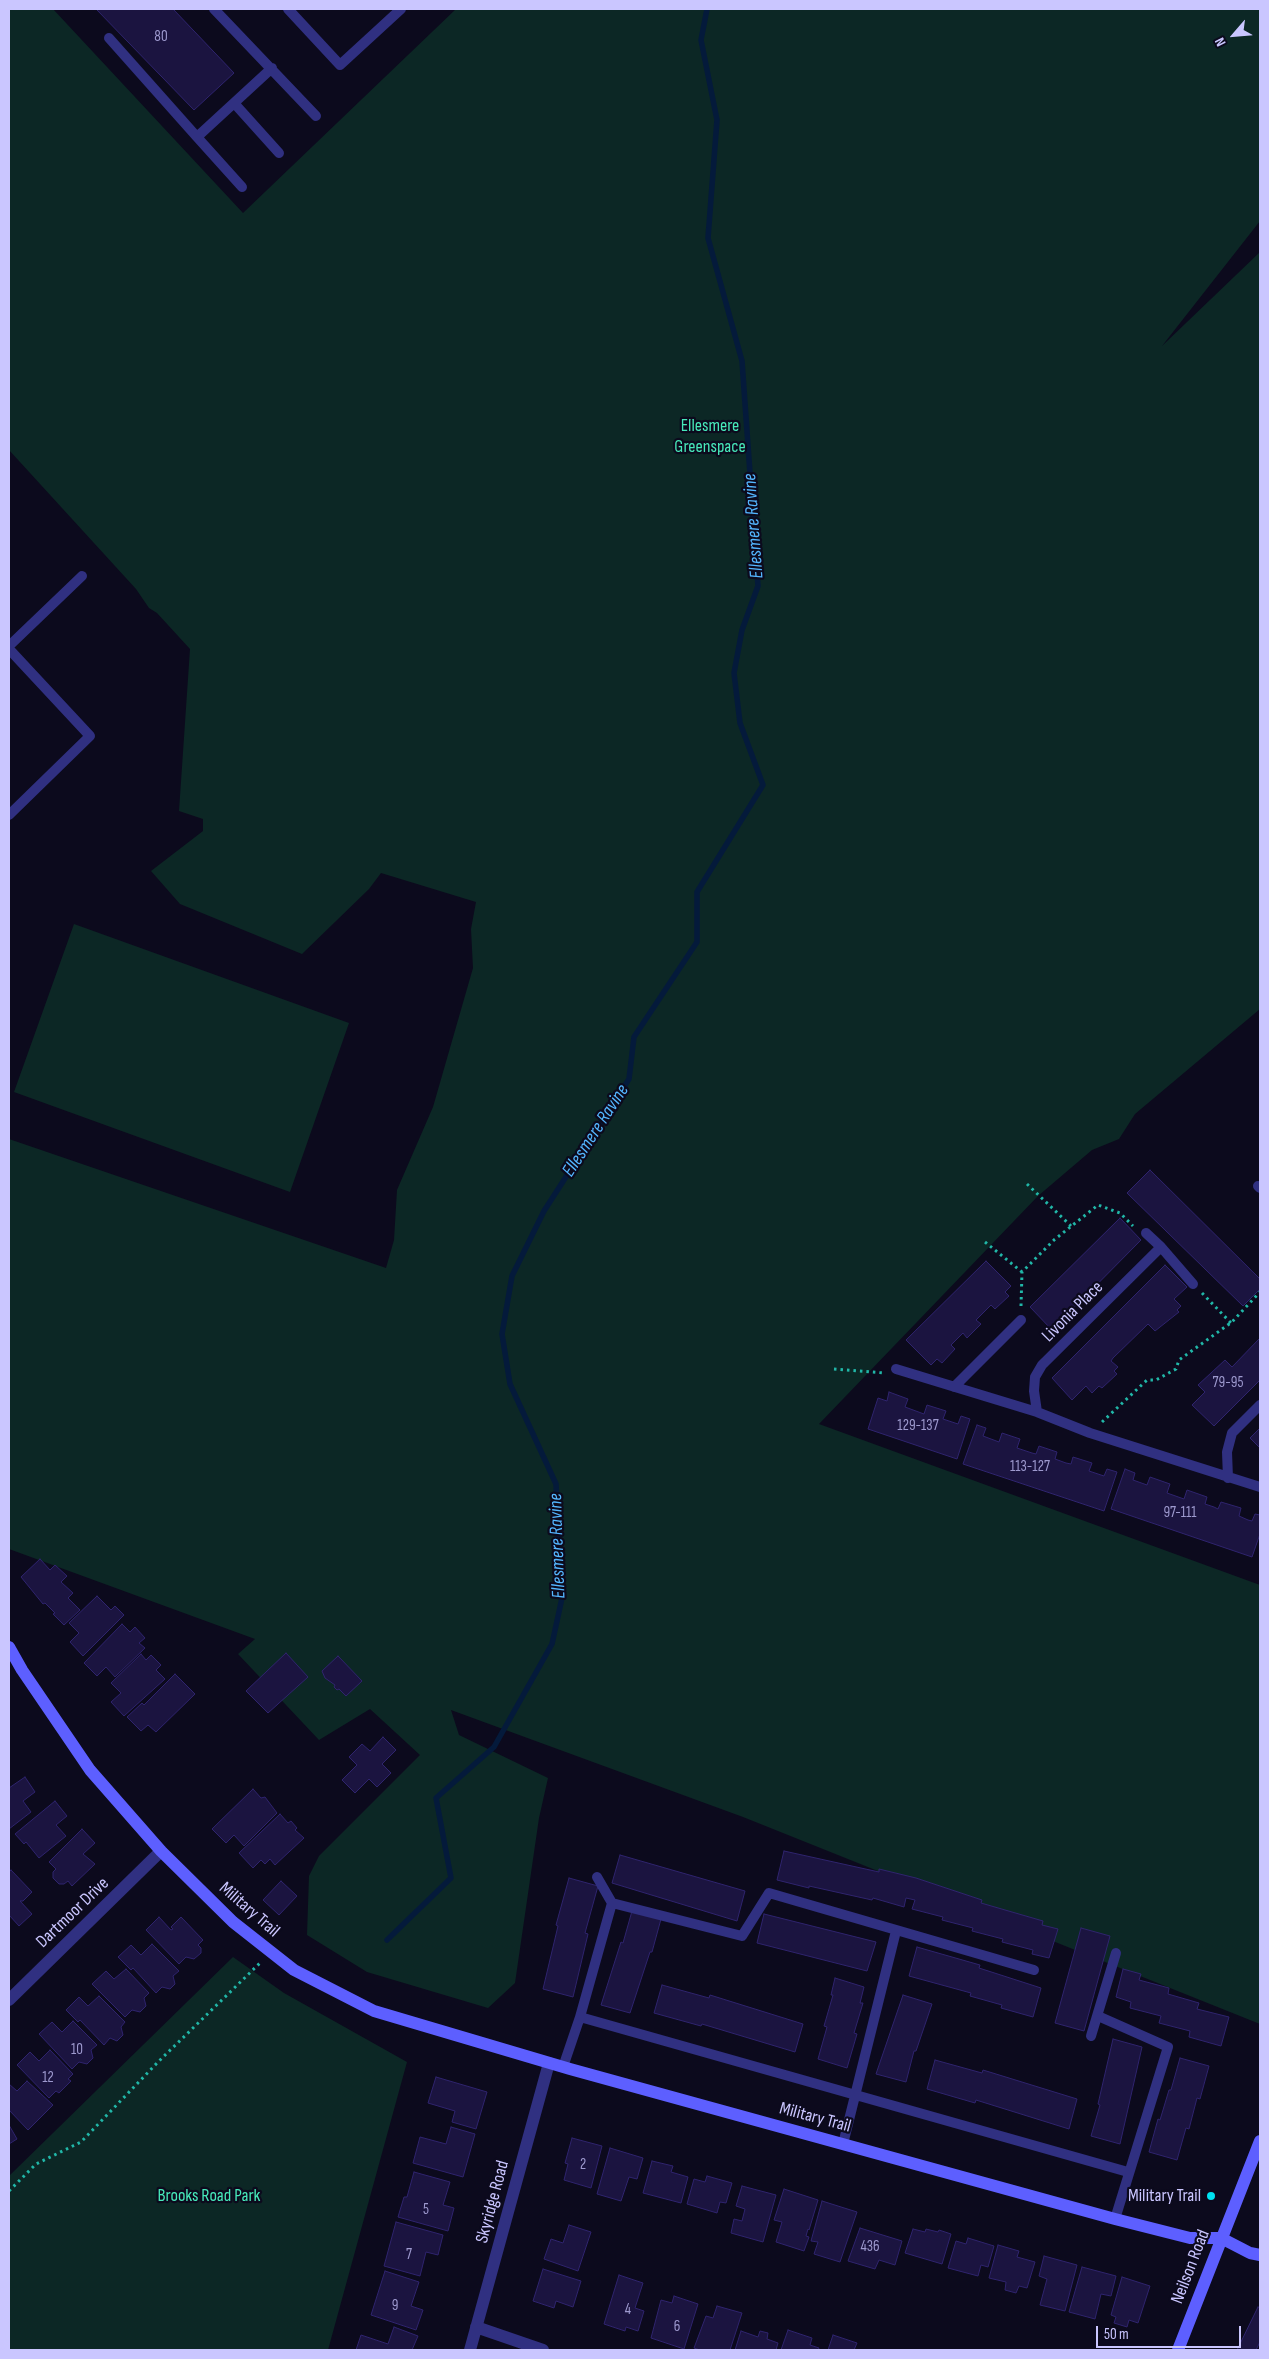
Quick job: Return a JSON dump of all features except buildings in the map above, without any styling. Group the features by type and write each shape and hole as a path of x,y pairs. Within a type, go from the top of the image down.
{"street":[{"name":"Military Trail","path":"9,1647 22,1670 90,1770 161,1851 233,1922 294,1970 374,2011 563,2067 1115,2219 1190,2238 1221,2238 1250,2253 1260,2255"},
{"name":"Dartmoor Drive","path":"9,2000 161,1851"},
{"name":"Skyridge Road","path":"470,2350 549,2063"},
{"name":"Neilson Road","path":"1178,2350 1260,2141"},
{"path":"476,2327 543,2350"}],"lane":[{"path":"214,9 316,116"},
{"path":"288,9 340,65 401,9"},
{"path":"109,38 242,187"},
{"path":"197,137 272,68"},
{"path":"234,103 279,152"},
{"path":"9,815 90,736 9,648 82,576"},
{"path":"1146,1233 1161,1246 1193,1284"},
{"name":"Livonia Place","path":"1037,1412 1034,1391 1035,1377 1042,1365 1161,1246"},
{"path":"954,1387 1021,1320"},
{"path":"896,1369 1037,1412 1090,1433 1260,1487"},
{"path":"1228,1478 1227,1452 1232,1433 1260,1405"},
{"path":"563,2067 580,2017 612,1903 597,1877"},
{"path":"612,1903 742,1936 769,1893 1034,1970"},
{"path":"843,2144 857,2095 896,1931"},
{"path":"1091,2036 1116,1953"},
{"path":"1098,2016 1168,2047 1115,2219"},
{"path":"580,2017 1128,2172"}],"path":[{"path":"1026,1184 1071,1226"},
{"path":"1021,1320 1022,1272 1054,1240 1098,1204 1120,1212 1136,1228 1146,1233"},
{"path":"985,1242 1022,1272"},
{"path":"1193,1284 1230,1323"},
{"path":"1090,1433 1147,1380 1156,1380 1176,1369 1179,1360 1230,1323 1260,1292"},
{"path":"834,1369 884,1373 896,1369"},
{"path":"9,2191 36,2164 81,2142 271,1952"}],"green space":[{"name":"Ellesmere Greenspace","path":"9,9 53,9 243,213 456,9 1260,9 1260,221 1162,346 1260,252 1260,1009 1135,1114 1119,1139 1092,1150 1038,1196 819,1424 1260,1585 1260,2024 743,1817 451,1710 459,1735 548,1778 539,1818 515,1983 488,2008 367,1972 307,1935 309,1876 319,1856 420,1755 370,1709 319,1740 238,1654 255,1639 9,1549 9,1139 386,1268 394,1240 397,1190 433,1107 473,968 471,929 476,902 381,873 369,889 302,954 180,904 151,871 203,831 203,819 179,811 190,649 157,613 149,608 136,589 9,450"},
{"path":"74,924 349,1023 290,1192 14,1092"},
{"name":"Brooks Road Park","path":"233,1957 284,1993 407,2062 328,2350 9,2350 9,2176"}],"waterway":[{"name":"Ellesmere Ravine","path":"387,1940 451,1878 436,1798 494,1747 552,1644 562,1598 556,1484 510,1384 502,1334 512,1276 544,1211 629,1079 634,1037 697,942 697,892 763,785 740,723 734,673 742,630 758,586 742,361 708,238 717,120 701,40 707,9"}],"place":[{"name":"Military Trail","path":"1211,2196"}]}
